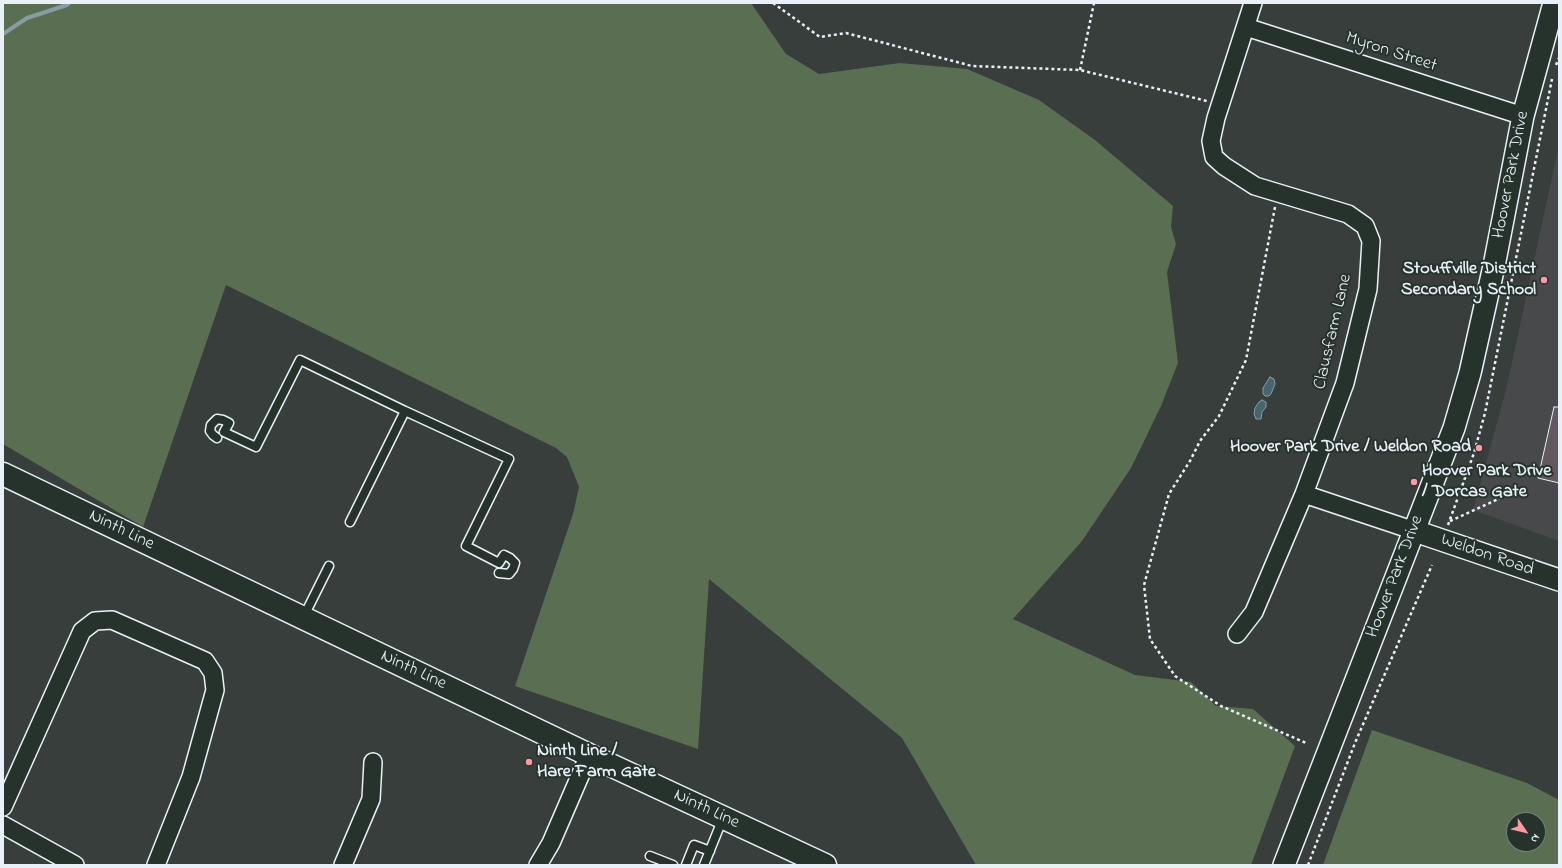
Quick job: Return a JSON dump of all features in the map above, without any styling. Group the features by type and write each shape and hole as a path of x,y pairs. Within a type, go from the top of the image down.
{"main road":[{"name":"Ninth Line","path":"3,474 589,755 825,865"}],"street":[{"name":"Clausfarm Lane","path":"1237,634 1254,612 1304,494 1345,384 1368,289 1371,241 1365,226 1348,214 1255,186 1224,166 1214,157 1211,141 1220,104 1253,3"},
{"name":"Hoover Park Drive","path":"1284,865 1454,428 1470,373 1494,266 1523,116 1554,3"},
{"name":"Myron Street","path":"1246,27 1523,116"},
{"path":"1304,494 1415,531"},
{"name":"Weldon Road","path":"1415,531 1559,580"},
{"path":"3,807 82,632 95,620 112,620 205,661 213,673 215,690 191,777 156,865"},
{"path":"538,865 551,843 589,755"},
{"path":"343,865 371,799 373,762"},
{"path":"3,825 75,865"}],"lane":[{"path":"221,435 256,447 300,360 405,410 509,460 466,546 499,568"},
{"path":"350,522 405,410"},
{"path":"302,618 328,566"},
{"path":"704,865 724,817"},
{"path":"686,865 694,845 710,851"},
{"path":"650,856 673,865"}],"path":[{"path":"773,3 820,37 846,33 972,66 1080,70 1220,104"},
{"path":"1080,70 1094,3"},
{"path":"1554,70 1559,58"},
{"path":"1448,526 1474,453 1485,413 1553,78"},
{"path":"1278,193 1246,360 1218,416 1200,442 1169,494 1144,585 1150,639 1175,676 1221,706 1306,743"},
{"path":"1450,521 1514,492"},
{"path":"1308,865 1355,742 1432,565"}],"shaded area":[{"name":"Stouffville District Secondary School","path":"1559,145 1559,541 1473,510 1506,390"}],"green space":[{"path":"3,3 751,3 786,54 819,74 900,63 967,69 1039,100 1095,140 1173,206 1171,227 1176,244 1167,272 1178,363 1161,406 1131,468 1082,541 1013,619 1135,675 1191,682 1216,706 1253,709 1295,746 1251,865 976,865 902,738 709,579 698,749 515,686 573,514 579,487 567,457 556,448 226,285 143,527 3,444"},
{"path":"1372,730 1527,783 1559,800 1559,865 1323,865"}],"water":[{"path":"1270,377 1274,379 1275,384 1271,394 1269,396 1265,396 1263,394 1263,388"},
{"path":"1262,400 1266,402 1266,407 1262,412 1261,419 1256,419 1254,414 1255,408"}],"building":[{"path":"1554,407 1559,407 1559,483 1538,478"}],"waterway":[{"path":"3,34 27,18 67,5 69,3"}],"place":[{"name":"Stouffville District Secondary School","path":"1544,280"},
{"name":"Hoover Park Drive / Weldon Road","path":"1479,448"},
{"name":"Hoover Park Drive / Dorcas Gate","path":"1414,482"},
{"name":"Ninth Line / Hare Farm Gate","path":"529,762"}]}
